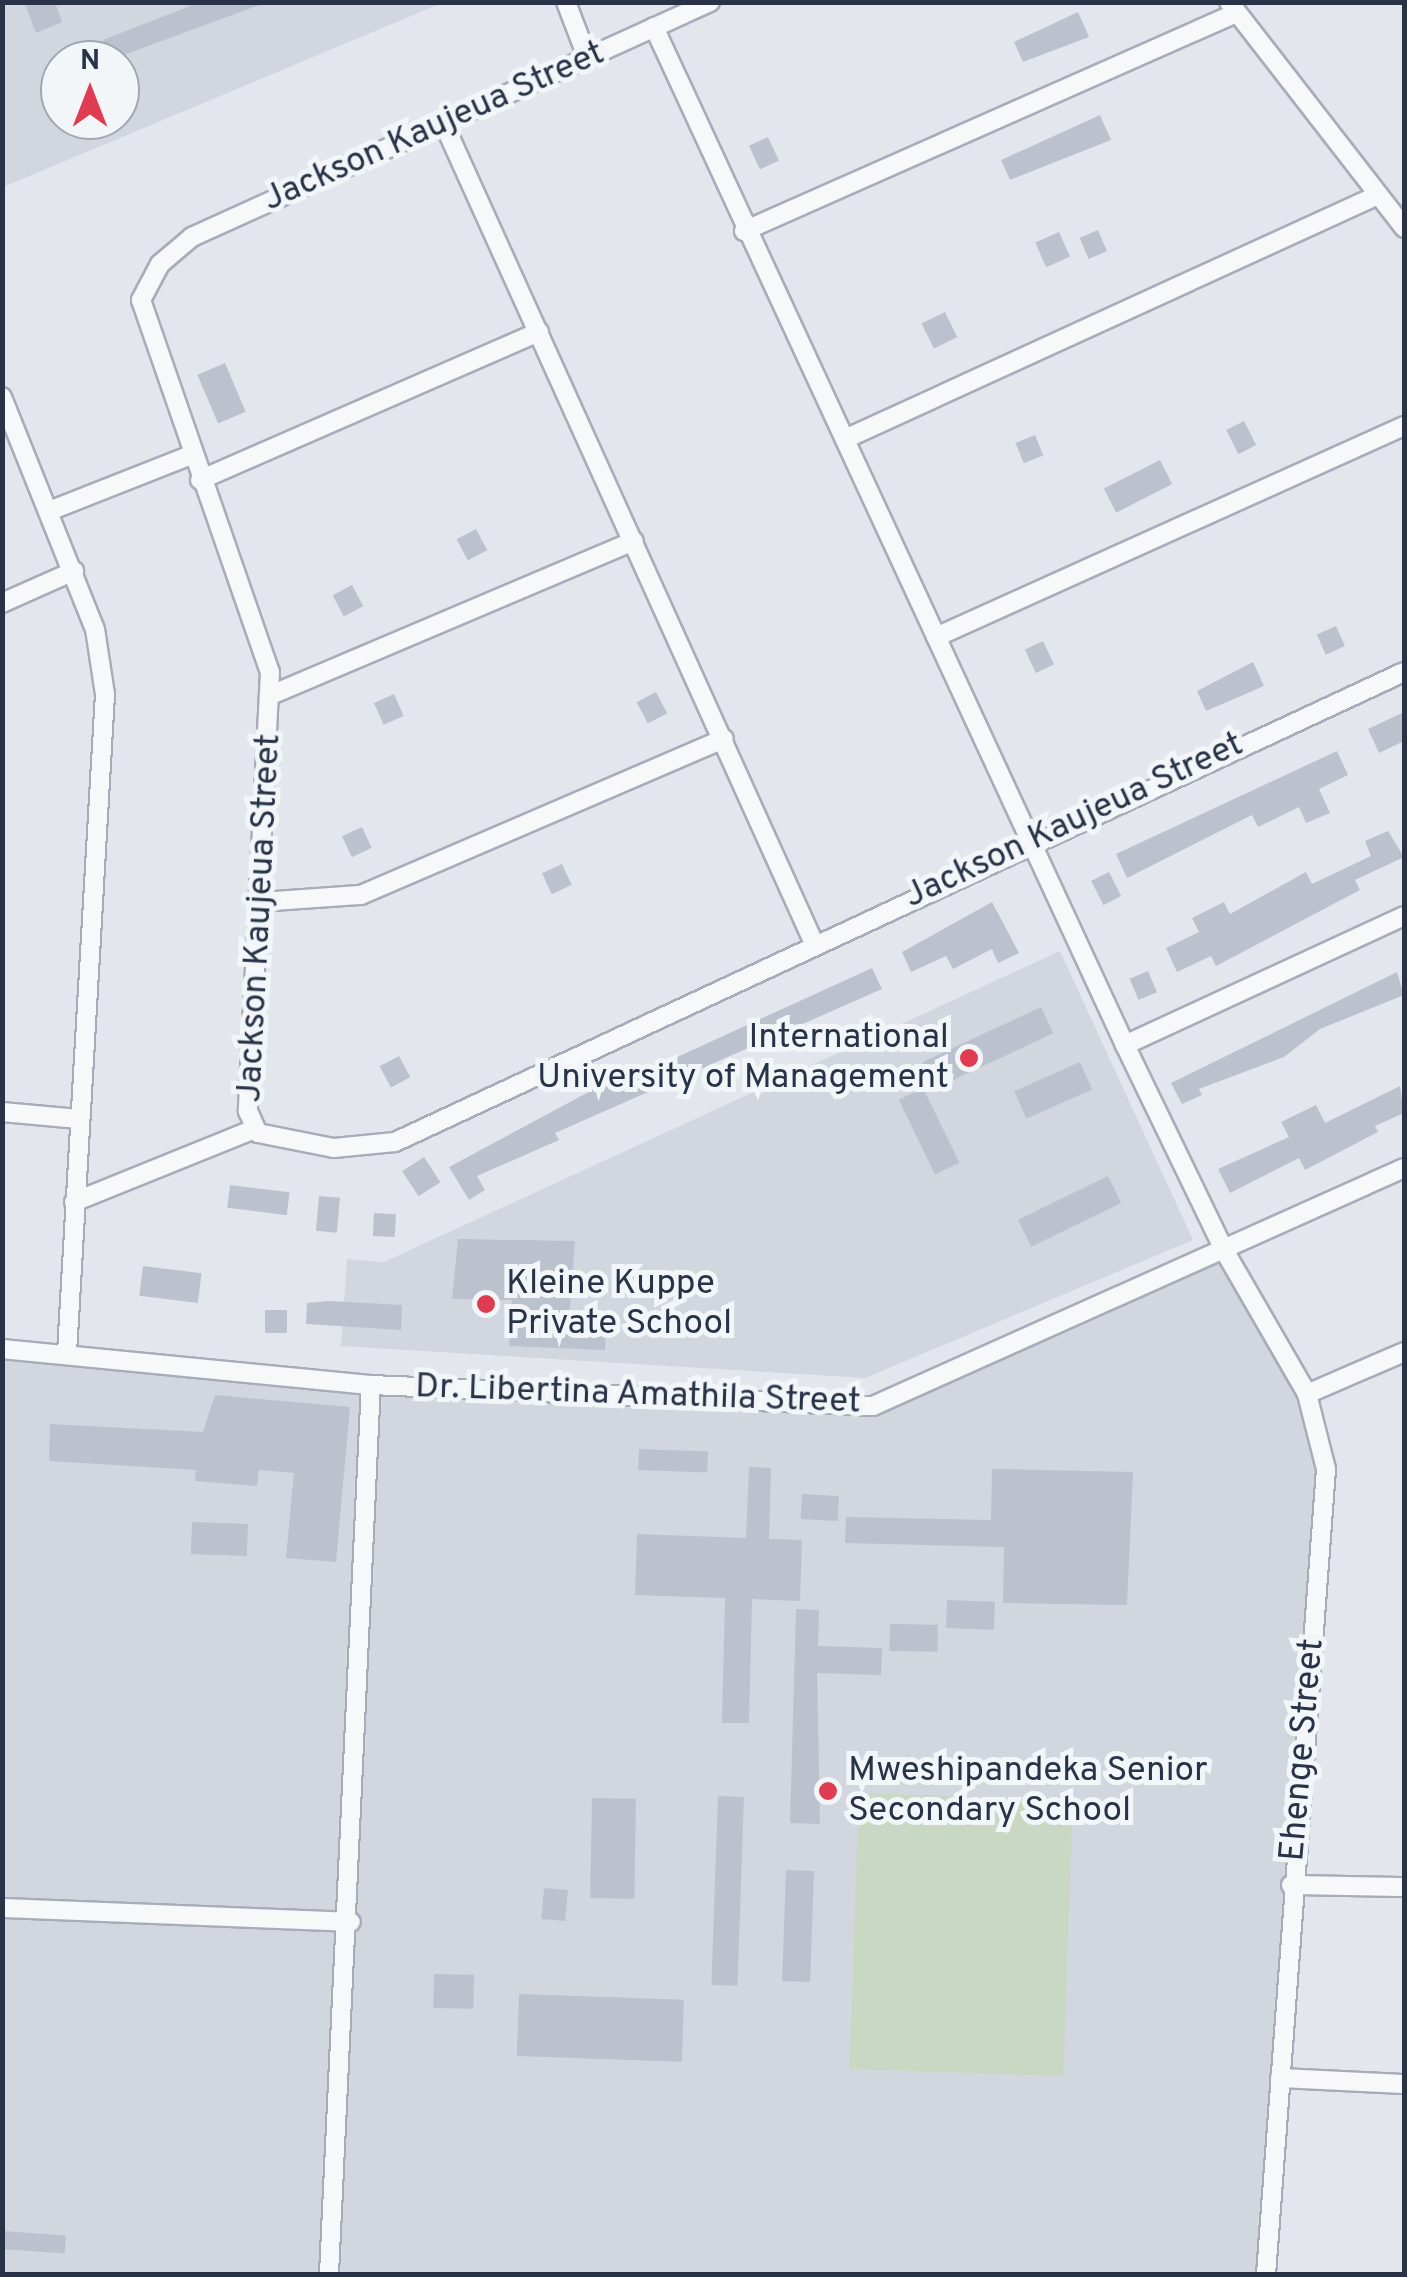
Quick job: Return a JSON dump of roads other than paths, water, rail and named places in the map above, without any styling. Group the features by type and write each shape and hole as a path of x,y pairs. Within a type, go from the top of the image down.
{"street":[{"path":"566,2 587,57"},
{"name":"Jackson Kaujeua Street","path":"710,2 192,237 160,264 141,316 270,672 272,695 248,1111 255,1128 284,1144 395,1142 1028,841 1404,672"},
{"path":"744,231 1232,8 1404,228"},
{"name":"Ehenge Street","path":"654,27 744,231 1125,1045 1224,1250 1307,1394 1326,1469 1290,1885 1266,2274"},
{"path":"443,122 724,738 812,942"},
{"path":"844,439 1378,196"},
{"path":"200,480 539,332"},
{"path":"2,397 95,629 105,694 67,1352"},
{"path":"936,637 1404,426"},
{"path":"50,511 192,455"},
{"path":"272,695 634,540"},
{"path":"2,603 74,571"},
{"path":"260,902 362,894 724,738"},
{"path":"1125,1045 1404,916"},
{"path":"2,1112 80,1119"},
{"path":"74,1202 255,1128"},
{"name":"Dr. Libertina Amathila Street","path":"2,1348 371,1385 873,1406 1404,1168"},
{"path":"1307,1394 1404,1352"},
{"path":"328,2274 351,1922 371,1385"},
{"path":"1290,1885 1404,1887"},
{"path":"2,1908 351,1922"},
{"path":"1280,2078 1404,2084"}],"place":[{"name":"International University of Management","path":"969,1058"},
{"name":"Kleine Kuppe Private School","path":"486,1304"},
{"name":"Mweshipandeka Senior Secondary School","path":"828,1791"}]}
